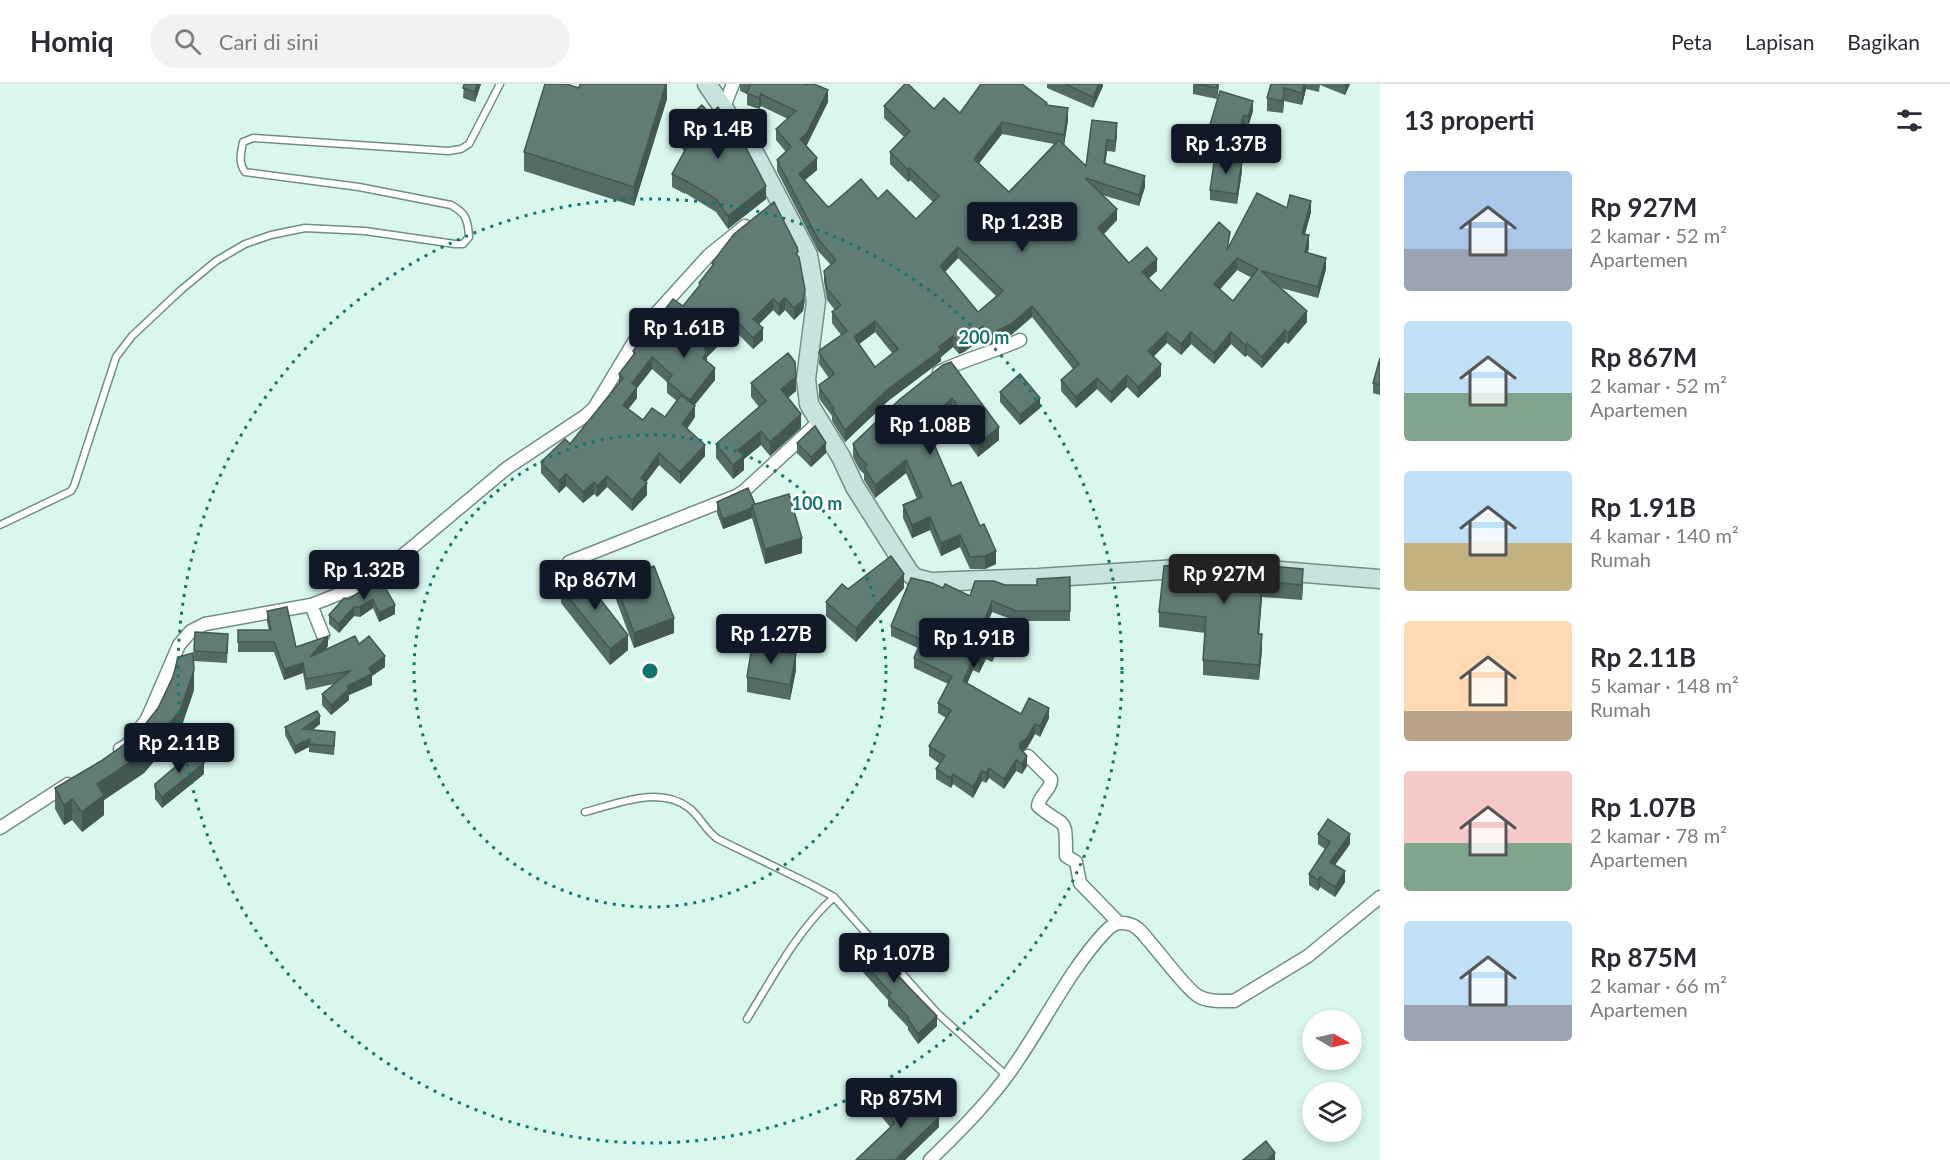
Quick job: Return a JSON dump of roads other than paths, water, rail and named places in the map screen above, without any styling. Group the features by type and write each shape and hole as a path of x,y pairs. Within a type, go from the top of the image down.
{"street":[{"path":"707,84 756,156 774,202 808,255 816,301 806,378 809,404 844,453 855,487 909,572 921,580 930,582 1235,567 1380,579"},
{"path":"724,107 733,84"},
{"path":"108,757 127,744 147,719 179,645 191,631 205,624 312,605 362,585 378,576 507,468 594,408 641,330 709,255 753,220"},
{"path":"930,378 957,363 994,352 1020,340"},
{"path":"569,562 744,491 820,421"},
{"path":"312,605 323,635"},
{"path":"1028,756 1051,779 1052,783 1038,806 1064,823 1066,856 1076,862 1080,883 1118,922 1132,924 1139,929 1196,995 1214,1000 1234,1001 1308,956 1380,897"},
{"path":"0,828 78,777"},
{"path":"930,1160 971,1121 1007,1076 1091,949 1104,932 1118,922"}],"lane":[{"path":"0,533 1,525 70,491 74,486 116,357 132,336 216,261 245,244 271,235 305,228 365,231 455,244 463,244 469,237 467,217 451,205 359,187 244,172 240,157 243,142 253,138 448,151 461,149 469,144 500,84"},
{"path":"585,812 641,798 674,799 691,809 708,832 718,839 834,897 937,1013 1007,1076"},
{"path":"747,1019 799,937 821,909 834,897"}]}
